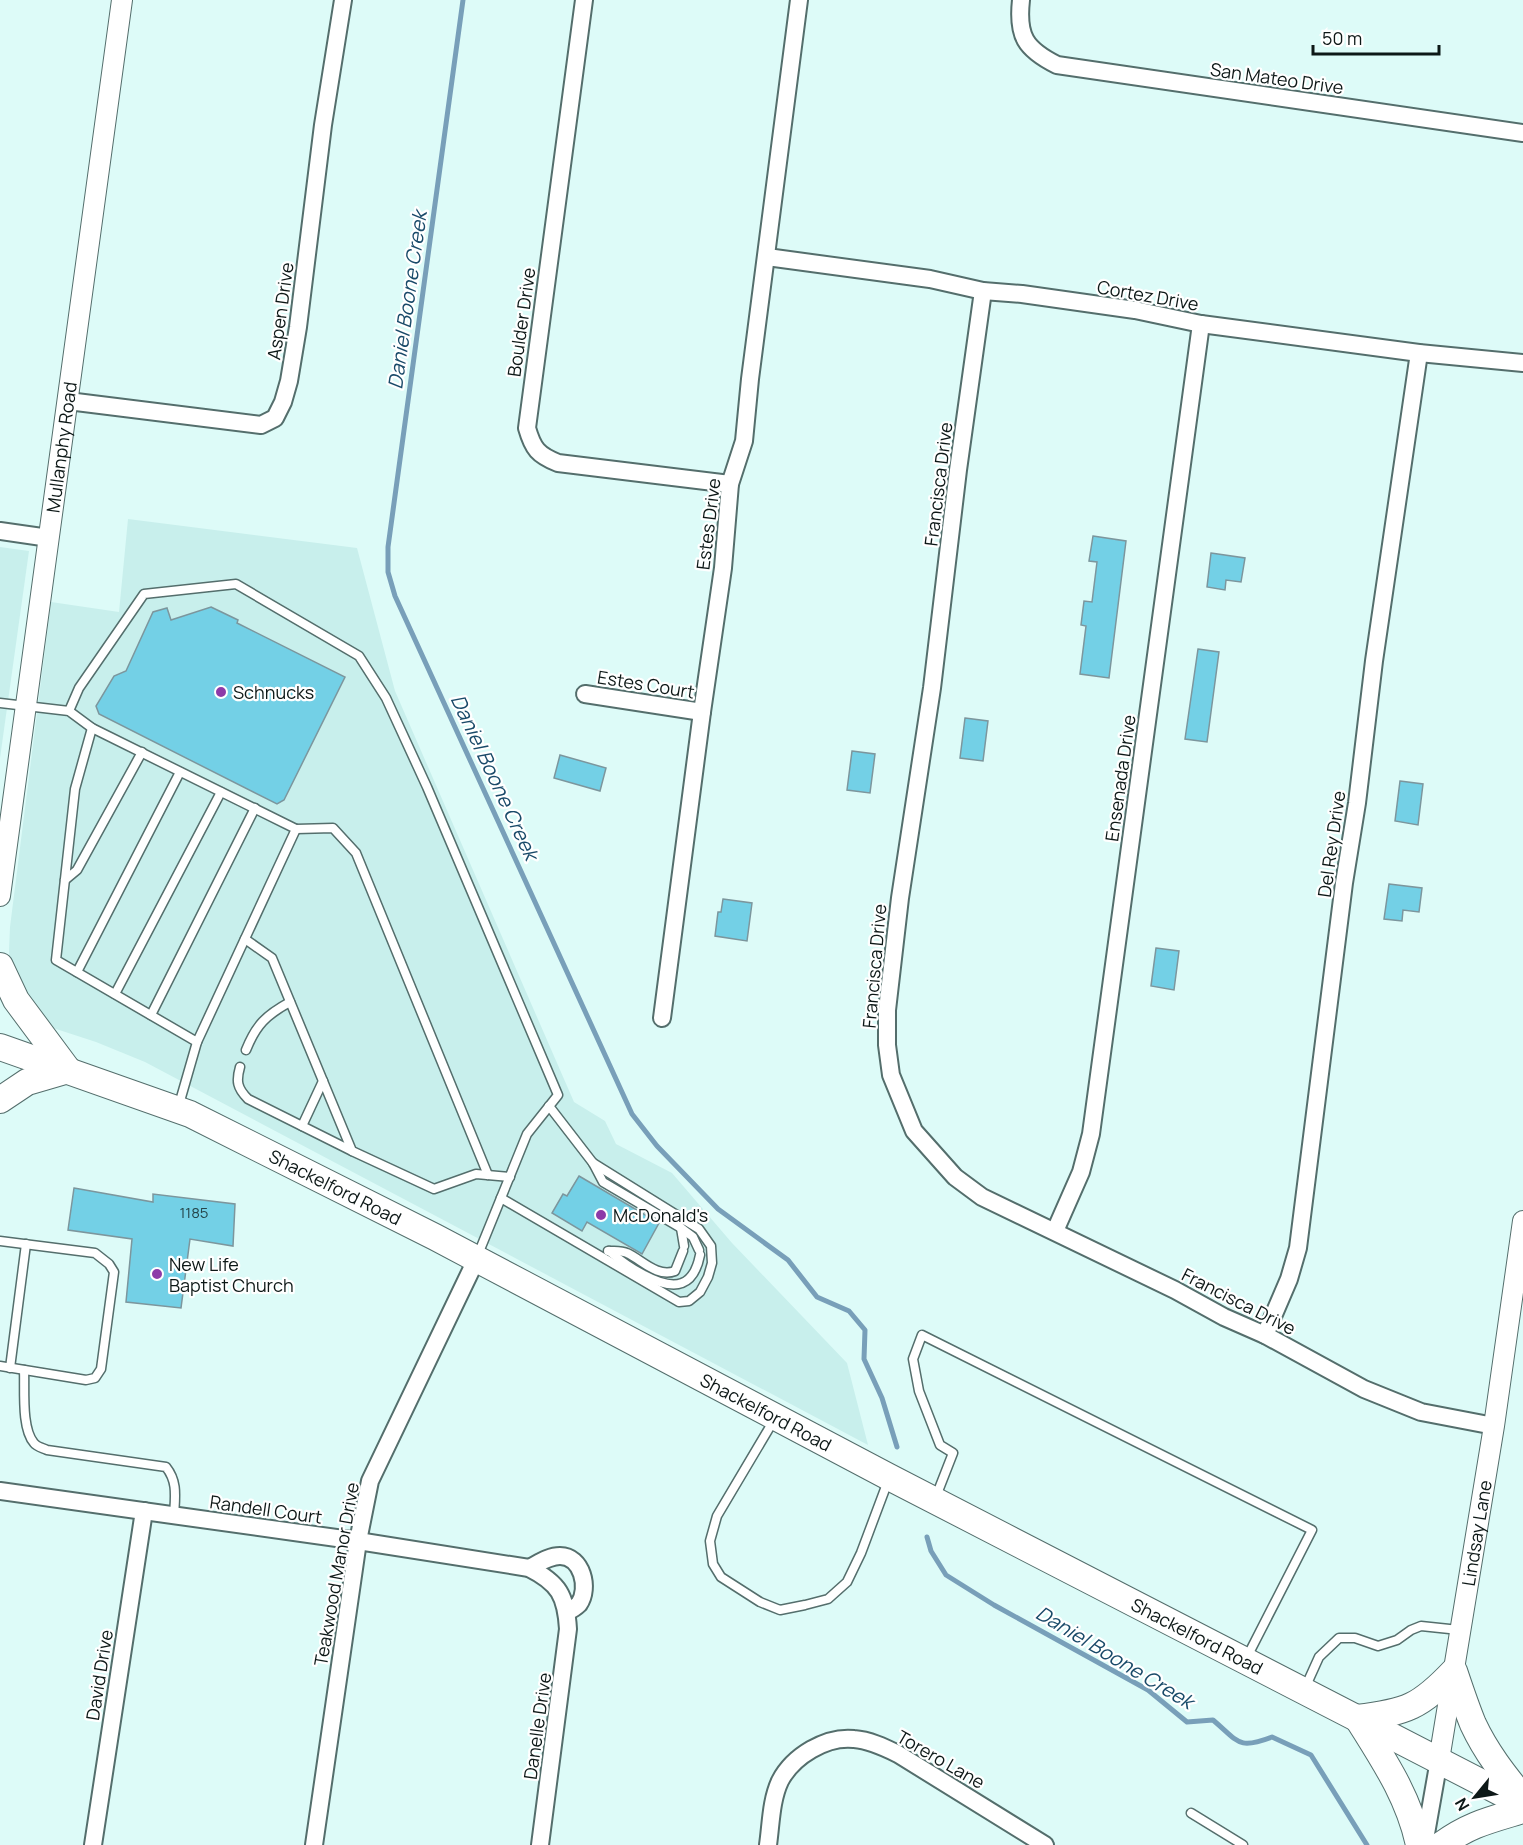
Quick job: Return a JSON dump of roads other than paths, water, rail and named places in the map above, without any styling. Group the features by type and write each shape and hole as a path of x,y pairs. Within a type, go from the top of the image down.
{"main road":[{"path":"0,966 16,1000 68,1070 27,1082 0,1100"},
{"name":"Shackelford Road","path":"0,1047 190,1114 476,1260 889,1478 1523,1804"},
{"path":"1419,1845 1415,1826 1403,1794 1358,1719 1390,1714 1415,1705 1433,1693 1454,1671 1480,1738 1500,1770 1523,1798"},
{"path":"1442,1845 1474,1825 1523,1810"}],"street":[{"name":"Mullanphy Road","path":"0,889 50,538 122,0"},
{"name":"Aspen Drive","path":"68,401 261,425 275,418 283,402 289,381 298,327 343,0"},
{"name":"Boulder Drive","path":"584,0 527,428 532,444 542,457 558,463 730,484"},
{"name":"Estes Drive","path":"662,1018 723,568 730,484 744,441 799,0"},
{"name":"San Mateo Drive","path":"1021,0 1019,17 1021,33 1030,49 1057,65 1523,133"},
{"name":"Cortez Drive","path":"767,257 930,279 984,291 1135,310 1201,324 1419,353 1523,363"},
{"name":"Francisca Drive","path":"984,291 958,470 932,688 900,898 887,1010 887,1045 891,1075 902,1105 914,1131 933,1154 955,1178 982,1197 1265,1335 1364,1389 1421,1412 1494,1426"},
{"name":"Ensenada Drive","path":"1055,1231 1081,1172 1091,1134 1201,324"},
{"name":"Del Rey Drive","path":"1265,1335 1289,1279 1298,1248 1374,661 1419,353"},
{"path":"0,531 50,538"},
{"name":"Estes Court","path":"585,694 702,712"},
{"name":"Lindsay Lane","path":"1424,1845 1462,1630 1523,1221"},
{"name":"Teakwood Manor Drive","path":"314,1845 358,1541 370,1481 476,1260"},
{"name":"Randell Court","path":"0,1491 358,1541 529,1568 547,1577 557,1587"},
{"name":"David Drive","path":"93,1845 144,1511"},
{"path":"529,1568 559,1556 568,1558 579,1568 585,1580 583,1593 578,1605 567,1612"},
{"name":"Danelle Drive","path":"540,1845 566,1652 567,1612 557,1587"},
{"name":"Torero Lane","path":"768,1845 773,1805 780,1781 794,1762 812,1749 833,1740 853,1738 874,1743 898,1754 1045,1845"}],"lane":[{"path":"69,711 79,688 144,594 236,584 359,656 386,698 422,777 558,1095 527,1134 476,1260"},
{"path":"0,703 69,711 92,728 296,829 333,828 356,853 488,1175"},
{"path":"92,728 75,789 56,960 197,1042"},
{"path":"65,880 77,870 142,752"},
{"path":"77,972 180,772"},
{"path":"114,994 221,792"},
{"path":"151,1015 255,808"},
{"path":"177,1109 197,1042 296,829"},
{"path":"245,939 272,958 352,1151"},
{"path":"246,1050 254,1031 271,1012 290,1002"},
{"path":"240,1067 237,1080 240,1090 248,1099 434,1189 476,1174 510,1178"},
{"path":"302,1126 323,1081"},
{"path":"549,1106 593,1163 603,1182 681,1228 693,1237 700,1253 698,1265 691,1275 682,1283 674,1284 656,1280 619,1260 609,1251"},
{"path":"501,1198 679,1302 689,1300 700,1292 712,1263 711,1246 699,1229 593,1163"},
{"path":"596,1254 609,1251 625,1252 649,1267 666,1273 675,1271 683,1248 681,1228"},
{"path":"0,1241 95,1253 109,1264 114,1272 101,1369 95,1378 86,1380 0,1366"},
{"path":"10,1368 26,1244"},
{"path":"935,1501 953,1453 940,1445 920,1391 913,1359 922,1335 1311,1530 1245,1660"},
{"path":"24,1370 26,1420 29,1434 36,1445 47,1450 166,1467 173,1475 176,1484 174,1516"},
{"path":"775,1418 722,1508 710,1541 713,1564 721,1577 760,1602 780,1610 804,1605 828,1599 847,1582 861,1553 889,1478"},
{"path":"1304,1691 1319,1657 1339,1638 1355,1638 1378,1646 1396,1640 1422,1626 1462,1630"},
{"path":"1191,1813 1243,1845"}],"waterway":[{"name":"Daniel Boone Creek","path":"463,0 388,547 388,572 395,596 632,1114 657,1146 718,1209 788,1260 817,1297 849,1311 865,1330 864,1359 882,1398 897,1447"},
{"name":"Daniel Boone Creek","path":"927,1537 931,1551 946,1575 994,1605 1148,1690 1187,1722 1213,1720 1240,1742 1252,1743 1272,1737 1311,1755 1367,1845"}],"place":[{"name":"Schnucks","path":"221,692"},
{"name":"McDonald's","path":"601,1215"},
{"name":"New Life Baptist Church","path":"157,1274"}]}
